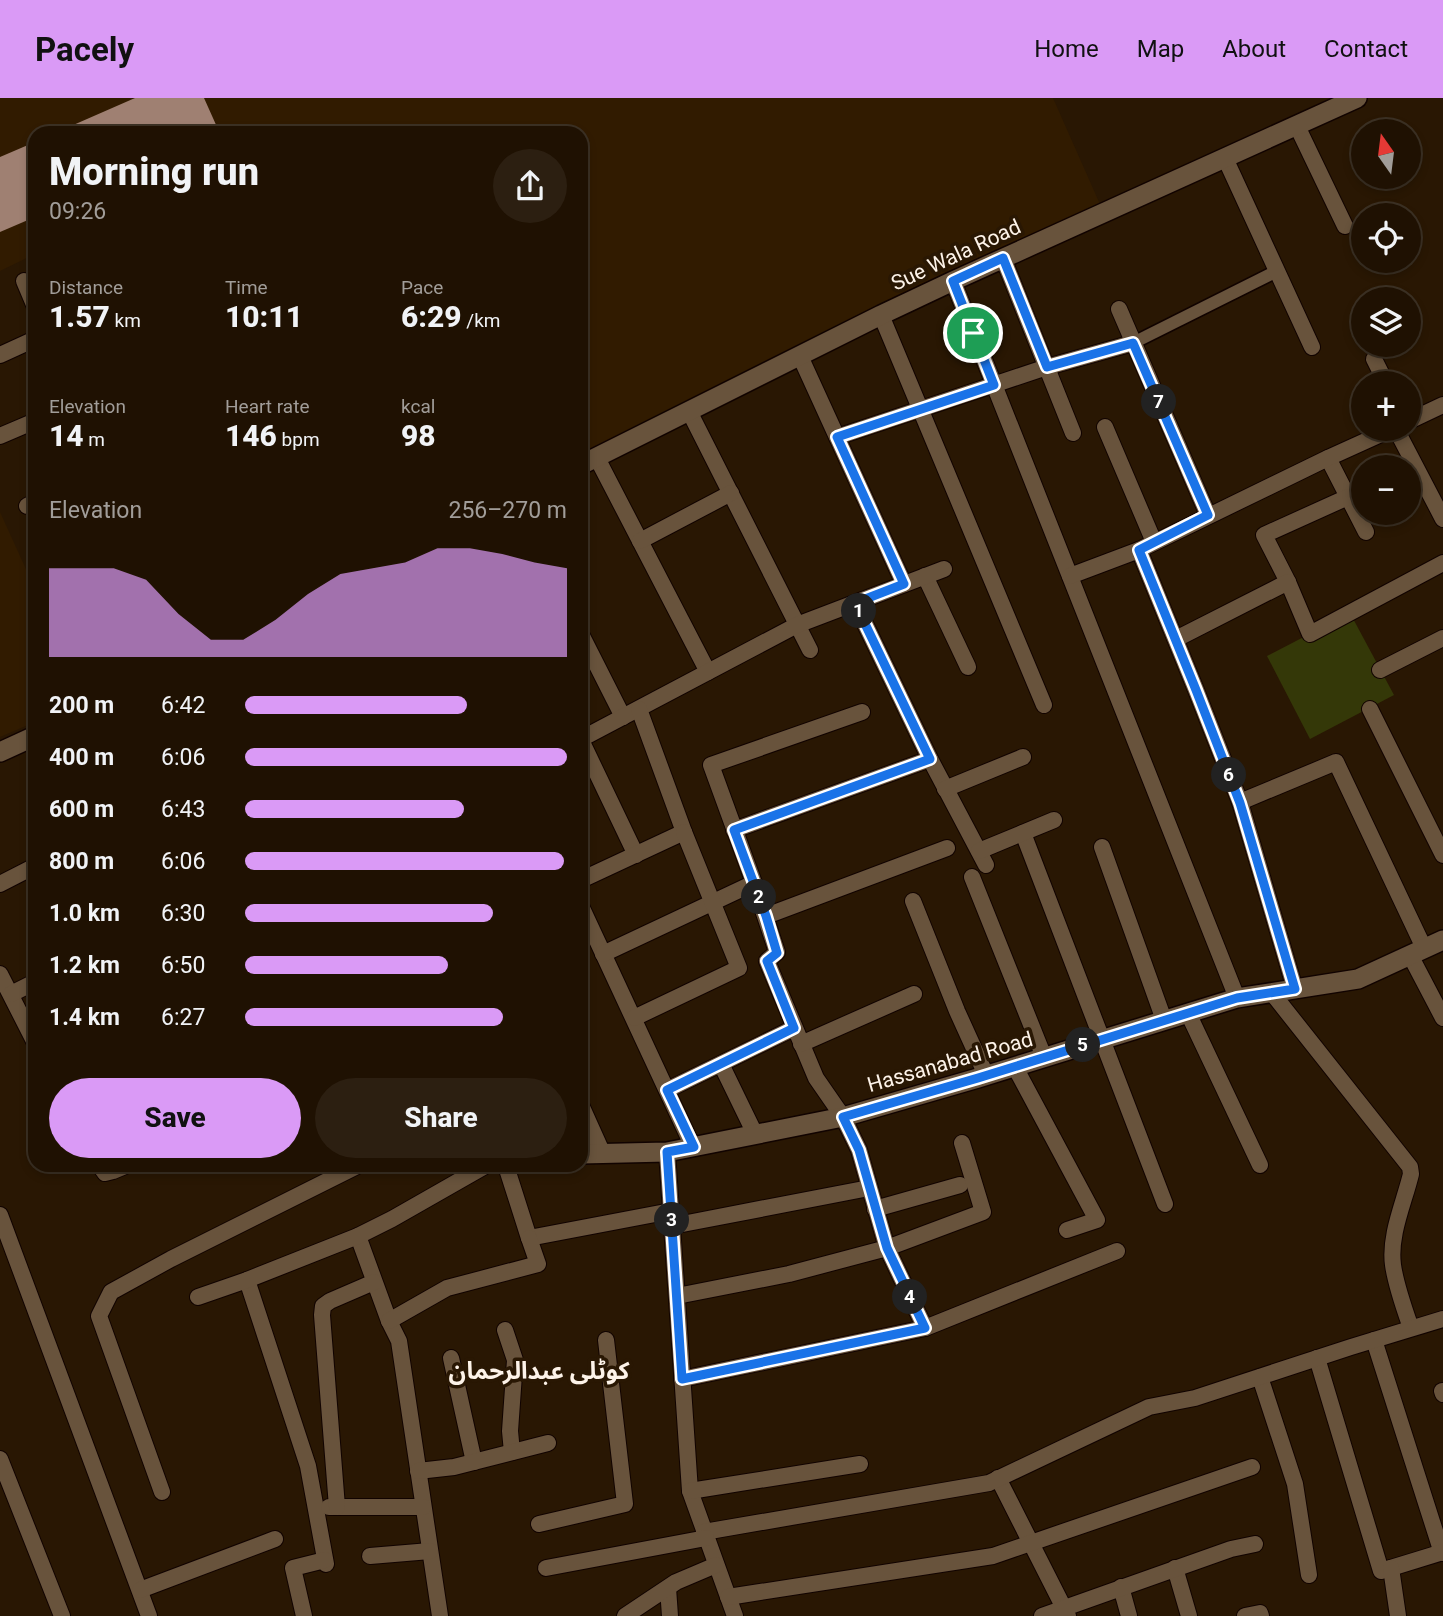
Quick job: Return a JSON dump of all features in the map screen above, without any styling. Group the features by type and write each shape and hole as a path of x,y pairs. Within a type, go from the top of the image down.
{"street":[{"name":"Sue Wala Road","path":"589,461 881,315 1297,126 1323,105 1357,98"},
{"path":"1297,126 1345,226"},
{"path":"1226,158 1312,347"},
{"path":"1003,258 1073,433"},
{"path":"837,437 1047,367 1133,343 1277,271"},
{"path":"24,281 28,290"},
{"path":"953,281 1237,998"},
{"path":"1119,309 1208,515"},
{"path":"881,315 1044,705"},
{"path":"0,355 28,342"},
{"path":"800,356 904,584"},
{"path":"1374,359 1380,371"},
{"path":"1421,415 1443,405"},
{"path":"690,411 810,650"},
{"path":"0,436 28,424"},
{"path":"1105,427 1176,639 1240,803 1295,989"},
{"path":"1070,576 1147,546 1367,441"},
{"path":"1401,441 1443,519"},
{"path":"1328,458 1366,532"},
{"path":"589,461 640,541 708,672"},
{"path":"640,541 731,493"},
{"path":"1348,497 1264,535 1311,634 1443,563"},
{"path":"588,735 797,625 944,569"},
{"path":"925,576 968,667"},
{"path":"1176,639 1288,582"},
{"path":"855,603 930,759 982,858 1023,833 1054,820"},
{"path":"1380,670 1443,638"},
{"path":"588,648 623,717"},
{"path":"634,1018 739,968 684,832 639,709"},
{"path":"1370,709 1443,855"},
{"path":"862,712 710,765 777,953 767,961 816,1078 843,1117 859,1150 887,1248 925,1328"},
{"path":"0,752 28,739"},
{"path":"588,754 636,855"},
{"path":"945,789 1023,757"},
{"path":"734,830 930,759"},
{"path":"1240,803 1336,762 1443,1018"},
{"path":"588,877 684,832"},
{"path":"1023,833 1166,1205"},
{"path":"1102,847 1164,1020"},
{"path":"766,916 947,848"},
{"path":"0,884 28,870"},
{"path":"972,877 1044,1058"},
{"path":"603,954 754,883"},
{"path":"913,901 986,1075"},
{"path":"588,921 694,1147"},
{"name":"Hassanabad Road","path":"588,1154 667,1152 843,1117 1237,998 1358,979 1443,940"},
{"path":"0,974 28,1029"},
{"path":"11,994 28,986"},
{"path":"1272,993 1410,1167 1411,1174 1394,1236 1392,1262 1411,1328"},
{"path":"801,1044 914,994"},
{"path":"1188,1013 1260,1165"},
{"path":"667,1090 794,1028"},
{"path":"721,1064 755,1134"},
{"path":"1015,1067 1097,1220 1067,1230"},
{"path":"588,1121 603,1154"},
{"path":"677,1296 789,1274 887,1248 984,1212 962,1143"},
{"path":"667,1152 690,1491 735,1616"},
{"path":"162,1492 99,1316 111,1292 345,1172"},
{"path":"198,1297 358,1236 474,1172"},
{"path":"389,1321 447,1288 538,1264 508,1172"},
{"path":"875,1209 960,1185"},
{"path":"529,1238 869,1188"},
{"path":"0,1215 149,1616"},
{"path":"358,1236 399,1341 440,1616"},
{"path":"682,1379 925,1328 1116,1251"},
{"path":"247,1280 308,1466 326,1562 293,1568 304,1616"},
{"path":"337,1507 323,1306 374,1282"},
{"path":"546,1568 705,1535 989,1483 1149,1408 1195,1398 1443,1319"},
{"path":"505,1330 515,1360 510,1431 512,1452"},
{"path":"539,1524 625,1504 606,1340"},
{"path":"1317,1358 1381,1571 1443,1553 1374,1340"},
{"path":"451,1358 474,1462"},
{"path":"1260,1377 1294,1484 1309,1575"},
{"path":"418,1471 454,1467 548,1443"},
{"path":"0,1459 62,1616"},
{"path":"690,1491 860,1464"},
{"path":"728,1597 992,1556 1252,1467"},
{"path":"998,1478 1066,1612"},
{"path":"316,1508 424,1507"},
{"path":"140,1590 275,1539"},
{"path":"1042,1616 1066,1612 1121,1587 1231,1549 1255,1544"},
{"path":"370,1556 430,1551"},
{"path":"625,1616 676,1583 716,1565"},
{"path":"1175,1568 1189,1616"},
{"path":"1391,1568 1398,1616"},
{"path":"1121,1587 1129,1616"},
{"path":"668,1588 670,1616"},
{"path":"1245,1616 1260,1613 1261,1616"}],"shaded area":[{"path":"0,98 1053,98 1103,211 588,461 588,126 28,126 28,257 0,271"},
{"path":"0,512 28,574 28,725 0,737"}],"green space":[{"path":"1350,613 1394,695 1310,739 1267,656"}],"building":[{"path":"135,98 204,98 217,126 71,126"},
{"path":"28,145 28,220 0,232 0,157"}],"district":[{"name":"کوٹلی عبدالرحمان","path":"539,1371"}],"route":[{"path":"1003,258 1047,367 1133,343 1208,515 1139,550 1240,803 1295,989 1237,998 843,1117 859,1150 887,1248 925,1328 682,1379 667,1152 694,1147 667,1090 794,1028 767,961 777,953 734,830 930,759 855,603 904,584 837,437 994,385 973,333 953,281 1003,258"}]}
